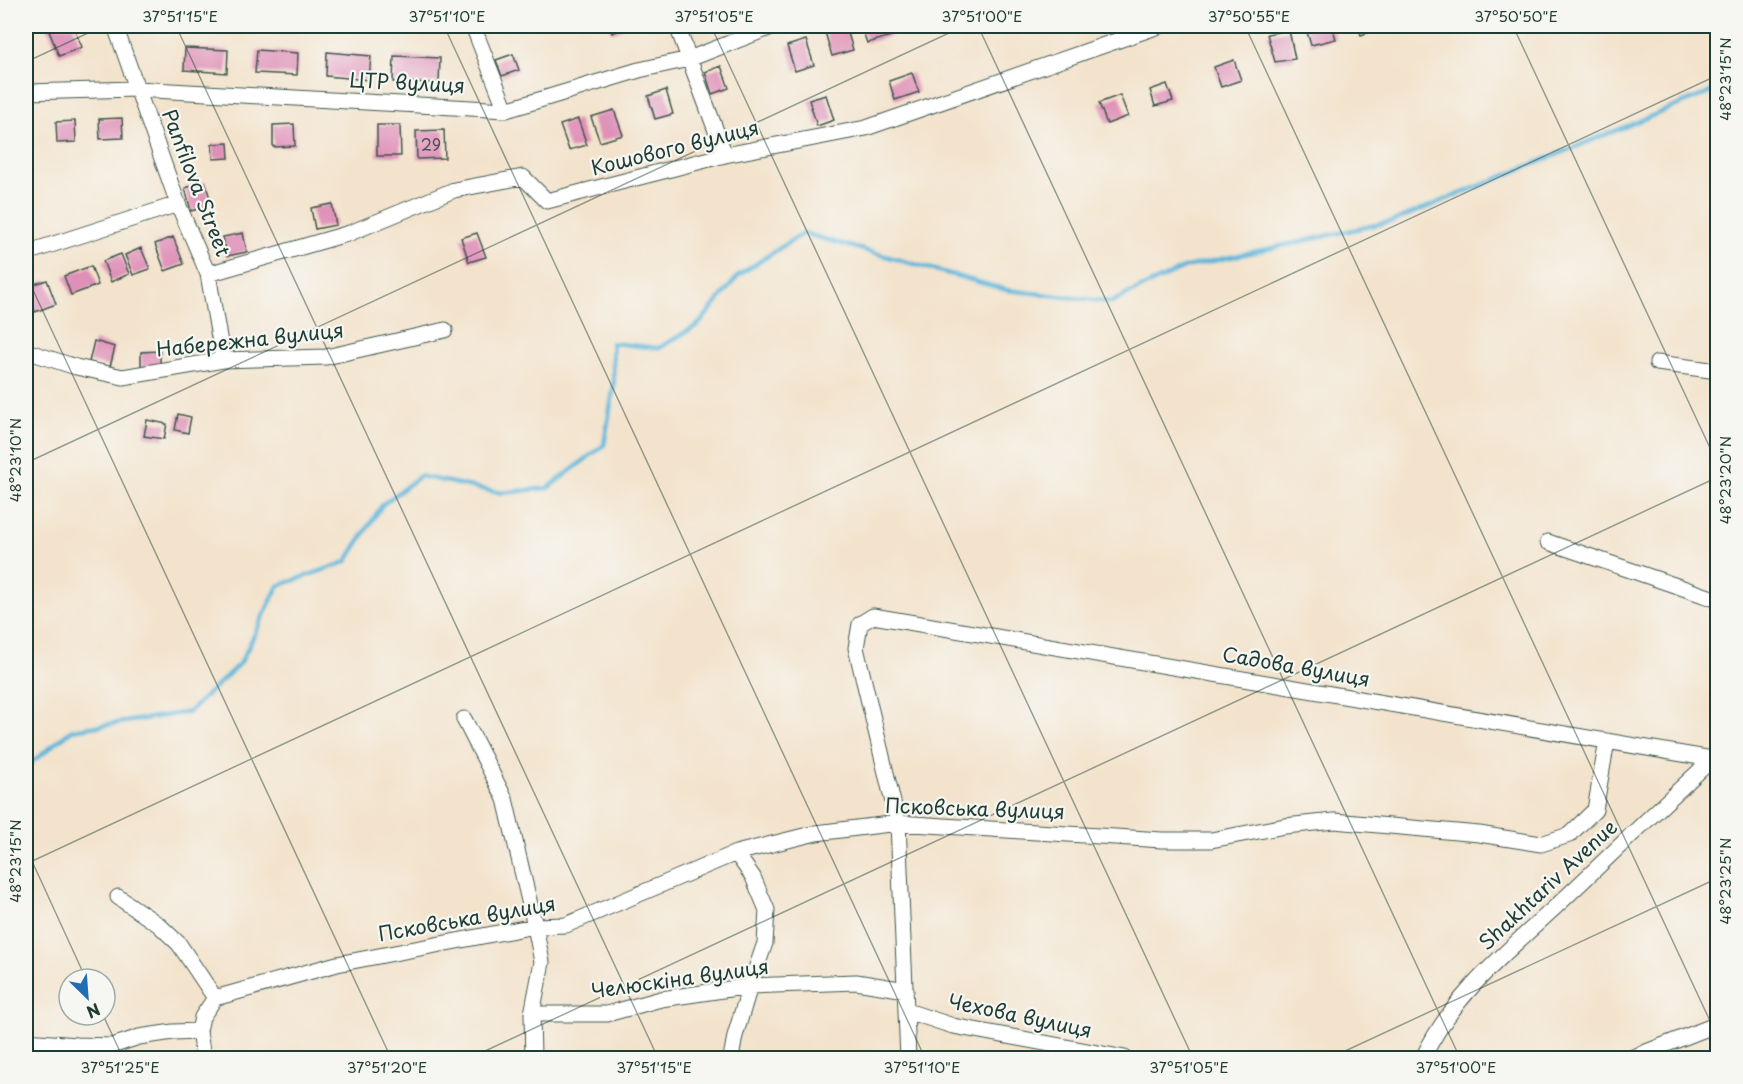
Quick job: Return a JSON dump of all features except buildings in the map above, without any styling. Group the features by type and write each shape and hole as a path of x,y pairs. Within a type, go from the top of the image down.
{"street":[{"name":"Panfilova Street","path":"115,26 178,204 208,274 223,360"},
{"path":"473,26 506,110"},
{"path":"677,26 725,155"},
{"name":"ЦТР вулиця","path":"27,88 136,89 506,110 639,70 689,59 774,26"},
{"name":"Кошового вулиця","path":"208,274 350,233 454,190 523,177 547,201 725,155 866,128 1159,26"},
{"path":"26,253 178,204"},
{"name":"Набережна вулиця","path":"26,351 76,367 123,376 223,360 326,357 445,330"},
{"path":"1657,363 1718,371"},
{"path":"1548,542 1718,600"},
{"name":"Садова вулиця","path":"898,823 856,648 860,624 873,616 1606,741 1715,757"},
{"path":"464,718 506,799 535,926 542,962 532,1014 533,1059"},
{"name":"Псковська вулиця","path":"215,998 337,964 535,926 566,925 736,853 816,834 898,823 1162,840 1211,840 1285,826 1334,821 1479,834 1541,844 1569,835 1595,810 1606,741"},
{"name":"Shakhtariv Avenue","path":"1423,1059 1433,1037 1453,1008 1477,983 1715,757"},
{"path":"898,823 908,1059"},
{"path":"731,1059 735,1036 765,944 767,910 753,876 736,853"},
{"path":"118,897 159,925 179,944 215,998 202,1017 199,1031 203,1059"},
{"name":"Челюскіна вулиця","path":"532,1014 607,1014 661,999 750,986 856,982 906,990"},
{"name":"Чехова вулиця","path":"907,1011 953,1026 1125,1059"},
{"path":"1631,1059 1718,1024"},
{"path":"26,1041 111,1046 139,1037 199,1031"}],"waterway":[{"path":"26,767 72,730 189,712 241,662 278,586 346,562 382,505 420,476 501,493 548,488 604,445 614,385 612,343 659,348 699,324 739,275 803,233 1007,290 1111,302 1186,267 1393,221 1718,89"}]}
